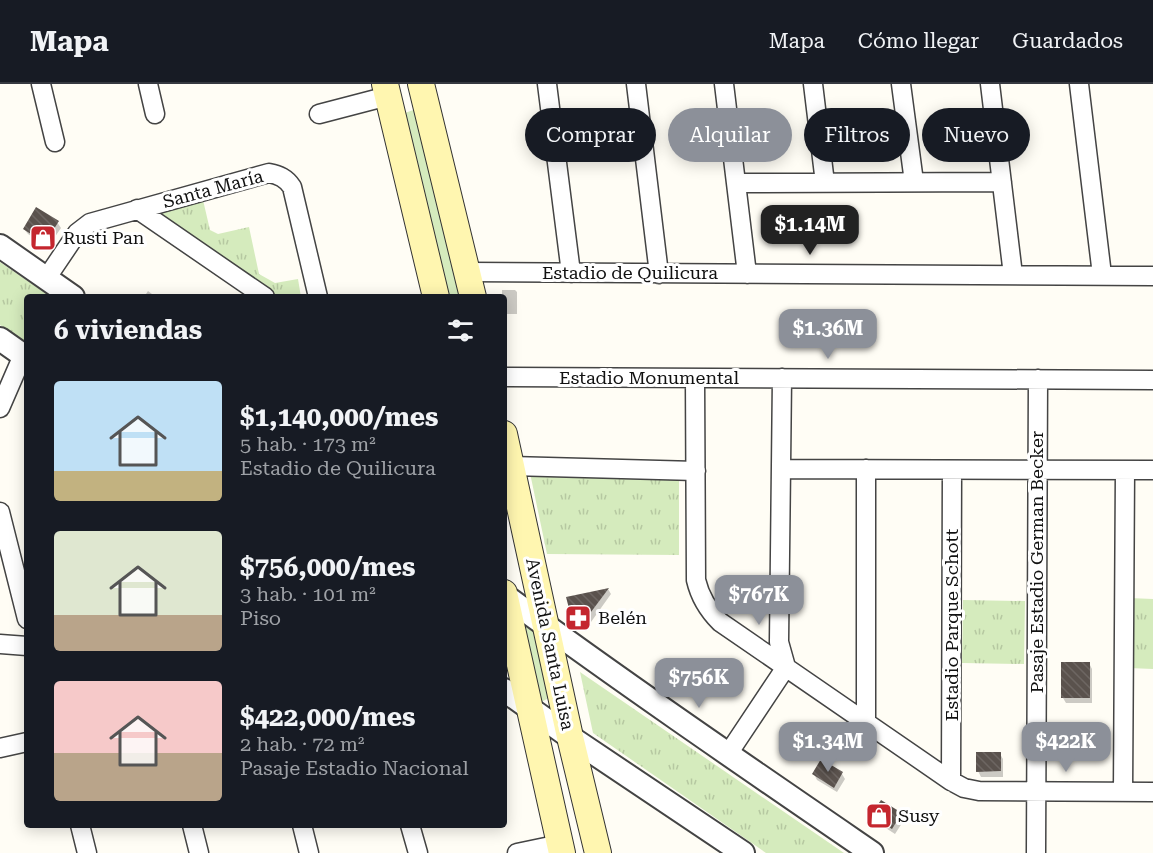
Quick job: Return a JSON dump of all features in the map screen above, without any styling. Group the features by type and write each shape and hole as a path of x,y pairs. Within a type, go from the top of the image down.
{"main road":[{"path":"386,88 395,104 401,106 411,103 419,84"},
{"path":"419,84 472,294"},
{"path":"386,88 435,294"},
{"name":"Avenida Santa Luisa","path":"507,448 570,737 598,853"},
{"name":"Avenida Santa Luisa","path":"507,608 561,848"}],"street":[{"path":"41,84 55,142"},
{"path":"148,84 155,114"},
{"path":"547,84 571,273"},
{"path":"636,84 659,274"},
{"path":"724,84 747,274"},
{"path":"813,84 825,183"},
{"path":"901,84 914,182"},
{"path":"990,84 1013,275"},
{"path":"1079,84 1102,276"},
{"path":"319,114 386,88"},
{"name":"Santa María","path":"46,279 77,233 95,220 269,173 283,177 292,187 317,294"},
{"path":"736,183 1002,182"},
{"path":"137,209 261,294"},
{"path":"0,246 68,294"},
{"name":"Estadio de Quilicura","path":"467,272 1153,276"},
{"path":"0,408 11,351"},
{"name":"Estadio Monumental","path":"507,377 1153,380"},
{"path":"695,378 696,580 703,602 720,622 964,788 980,791 1153,792"},
{"path":"728,754 786,667 779,642 782,378"},
{"name":"Pasaje Estadio German Becker","path":"1036,853 1038,379"},
{"path":"511,466 696,471"},
{"path":"781,469 1153,470"},
{"path":"866,470 866,722"},
{"name":"Estadio Parque Schott","path":"951,781 952,470"},
{"path":"1123,792 1125,470"},
{"path":"0,512 4,543 24,608"},
{"path":"507,597 872,853"},
{"path":"0,644 24,646"},
{"path":"507,692 743,853"},
{"path":"0,748 24,743"},
{"path":"81,828 87,853"},
{"path":"193,828 199,853"},
{"path":"303,828 309,853"},
{"path":"411,828 418,853"},
{"path":"517,853 561,848"}],"green space":[{"path":"416,109 459,294 446,294 405,113"},
{"path":"203,200 210,230 218,234 249,227 259,274 275,283 298,279 300,294 275,294 154,211"},
{"path":"0,262 47,294 24,294 24,342 0,325"},
{"path":"530,473 679,476 679,555 547,554"},
{"path":"1129,598 1153,599 1153,669 1129,668"},
{"path":"963,600 1025,601 1024,664 962,663"},
{"path":"519,628 533,628 535,633 548,696 541,702 535,698"},
{"path":"580,672 844,853 766,853 593,733"}],"building":[{"path":"36,207 59,221 45,243 23,229"},
{"path":"609,588 582,624 572,620 566,597"},
{"path":"1061,662 1090,662 1090,698 1061,698"},
{"path":"976,752 1001,752 1001,771 976,772"},
{"path":"821,759 843,772 834,788 812,774"},
{"path":"881,800 902,813 892,829 870,816"}],"place":[{"name":"Rusti Pan","path":"43,238"},
{"name":"Belén","path":"578,618"},
{"name":"Susy","path":"879,816"}]}
